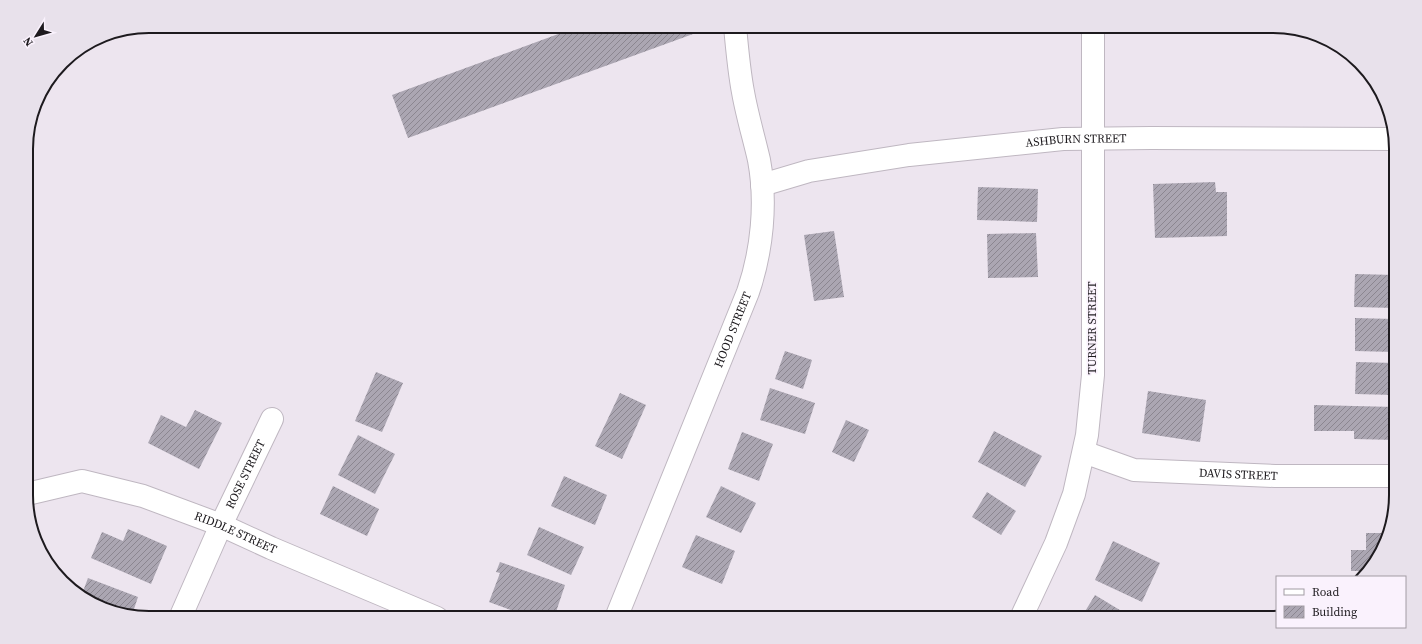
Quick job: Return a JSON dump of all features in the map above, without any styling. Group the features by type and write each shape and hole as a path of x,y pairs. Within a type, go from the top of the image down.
{"street":[{"name":"HOOD STREET","path":"619,611 754,274 762,220 762,185 759,160 742,91 736,33"},
{"name":"TURNER STREET","path":"1024,611 1056,543 1074,494 1085,451 1093,375 1093,33"},
{"name":"ASHBURN STREET","path":"762,185 809,171 909,155 1063,140 1388,139"},
{"name":"ROSE STREET","path":"183,611 221,525 272,419"},
{"name":"DAVIS STREET","path":"1085,451 1134,470 1275,476 1389,476"},
{"name":"RIDDLE STREET","path":"33,493 82,481 143,496 221,525 278,551 420,611"}],"building":[{"path":"561,33 696,33 408,138 392,95"},
{"path":"1215,182 1216,192 1227,192 1227,236 1155,238 1153,184"},
{"path":"978,187 1038,189 1037,222 977,220"},
{"path":"834,231 844,297 814,301 804,235"},
{"path":"1036,233 1038,277 988,278 987,234"},
{"path":"1355,274 1389,275 1389,308 1354,307"},
{"path":"1355,318 1389,319 1389,352 1355,351"},
{"path":"785,351 812,360 803,389 775,379"},
{"path":"1356,362 1389,363 1389,395 1355,394"},
{"path":"376,372 403,383 382,432 355,421"},
{"path":"770,388 815,403 805,434 760,420"},
{"path":"1148,391 1206,400 1200,442 1142,433"},
{"path":"620,393 646,405 622,459 595,446"},
{"path":"1314,405 1389,407 1389,440 1354,439 1354,431 1314,431"},
{"path":"195,410 222,423 199,469 148,443 161,415 186,427"},
{"path":"846,420 869,430 854,462 832,452"},
{"path":"994,431 1042,456 1025,487 978,462"},
{"path":"742,432 773,444 759,481 728,469"},
{"path":"358,435 395,454 375,494 338,475"},
{"path":"564,476 607,495 595,525 551,506"},
{"path":"333,486 379,509 367,536 320,514"},
{"path":"721,486 756,503 741,533 706,517"},
{"path":"987,492 1016,511 1001,535 972,517"},
{"path":"539,527 584,547 571,575 527,555"},
{"path":"128,529 167,546 151,584 91,558 102,532 123,541"},
{"path":"1366,533 1383,533 1370,560 1361,571 1351,571 1351,550 1366,550"},
{"path":"696,535 735,551 722,584 682,567"},
{"path":"1113,541 1160,563 1142,602 1095,580"},
{"path":"500,562 565,585 556,611 514,611 489,602 500,573 496,572"},
{"path":"88,578 138,597 134,610 104,602 83,591"},
{"path":"1095,595 1121,611 1085,611"}]}
